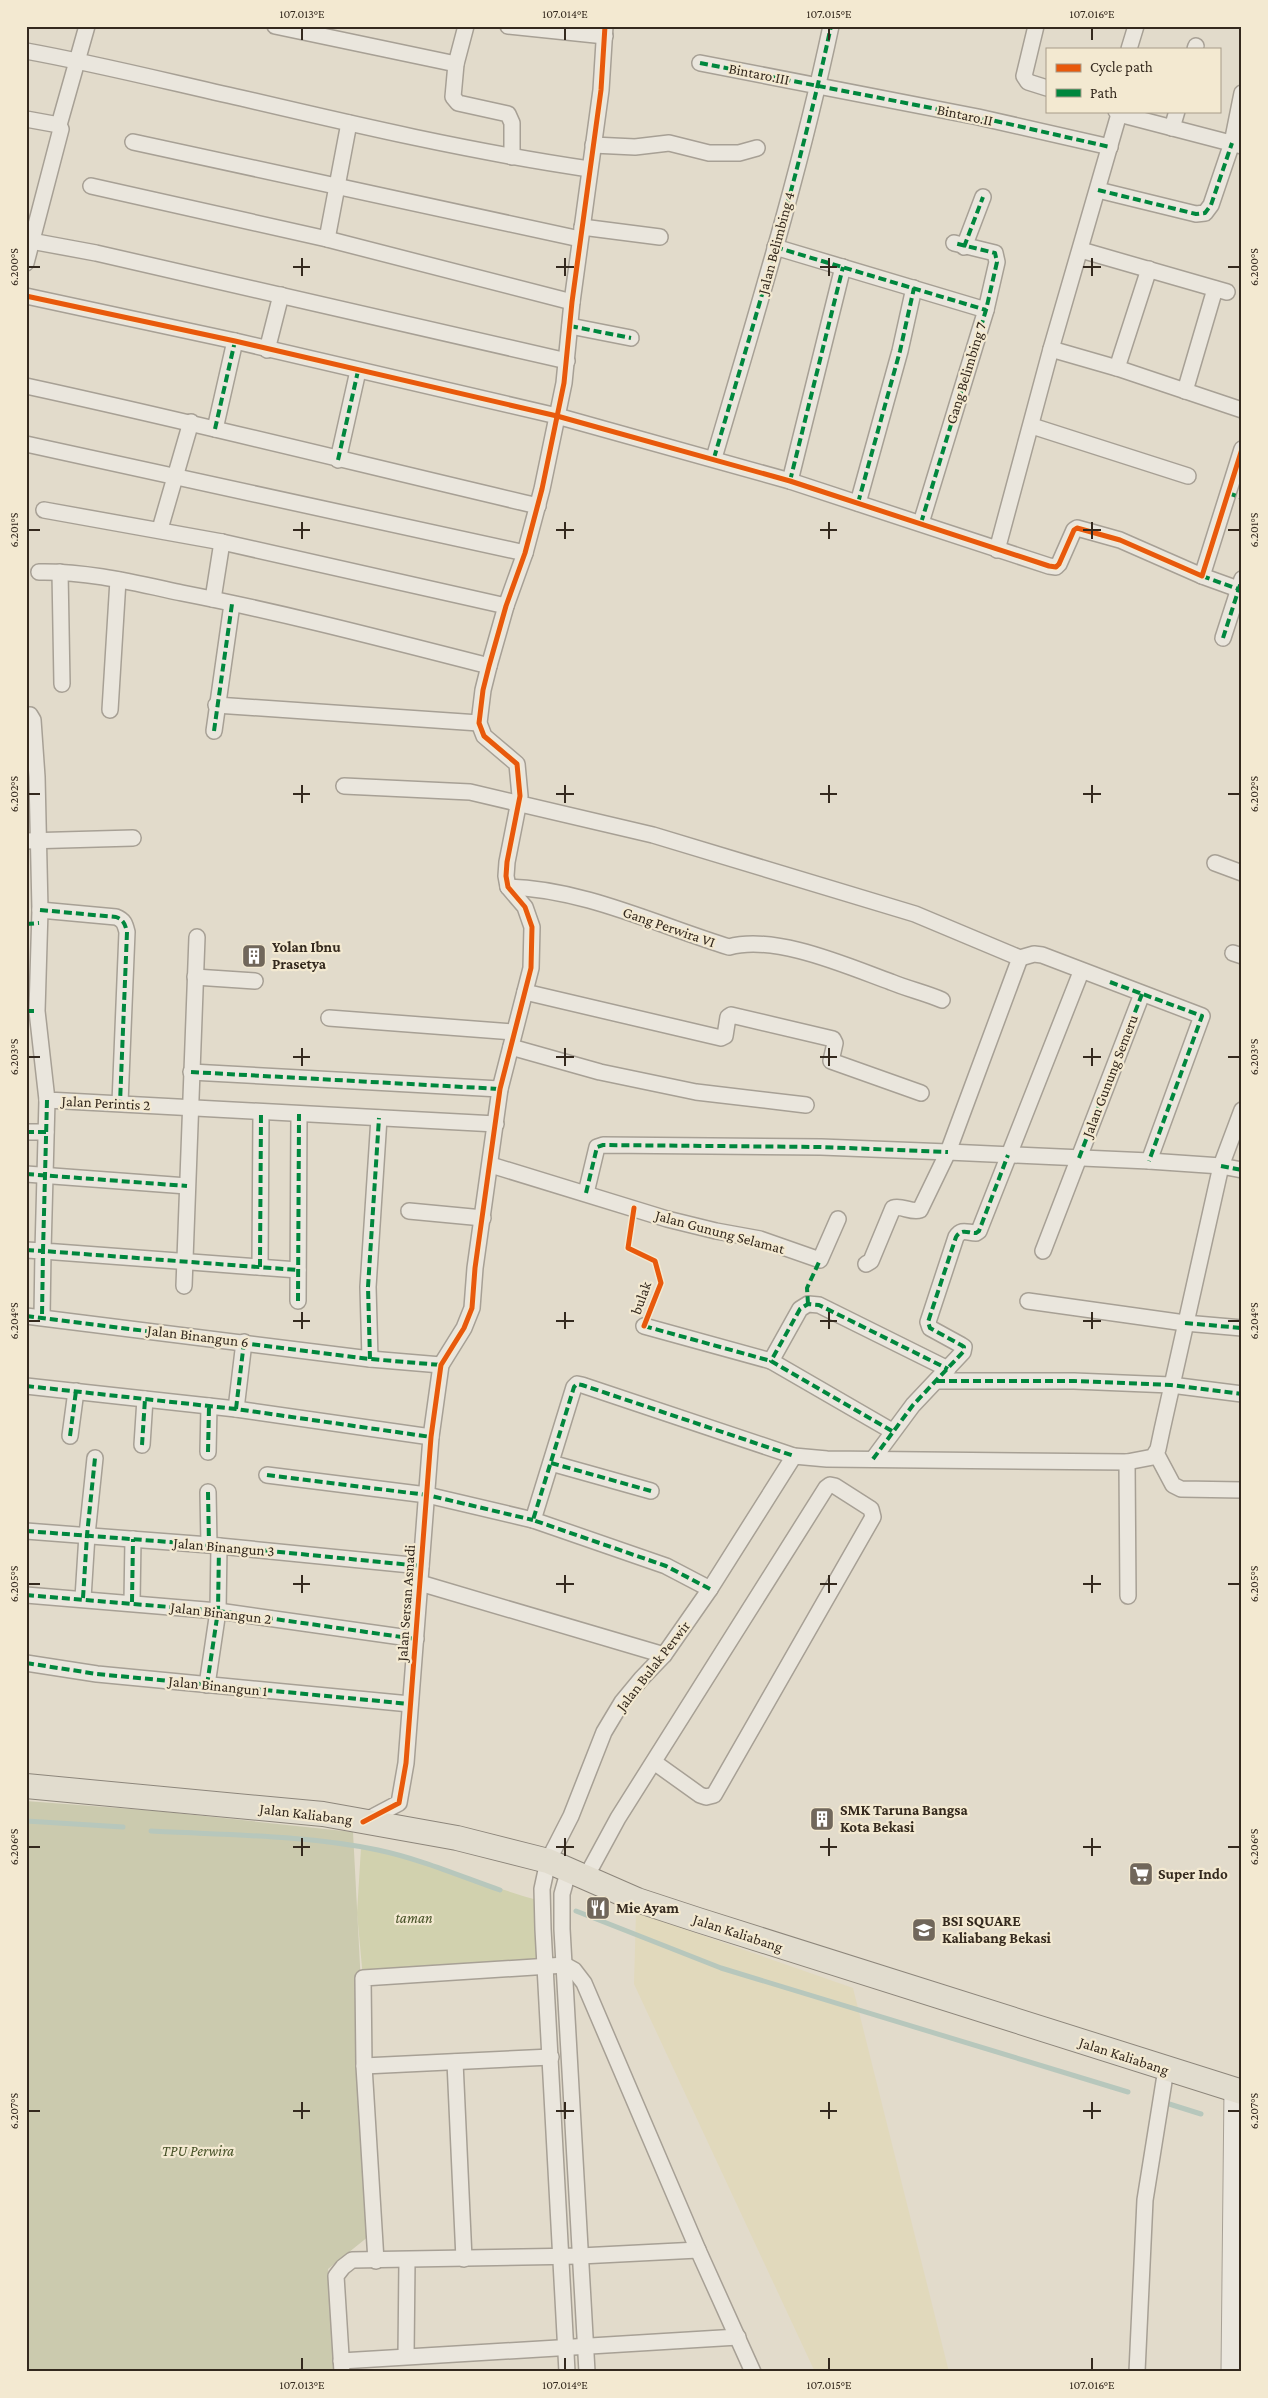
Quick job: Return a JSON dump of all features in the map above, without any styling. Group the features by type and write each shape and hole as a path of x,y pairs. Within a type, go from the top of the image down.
{"main road":[{"name":"Jalan Kaliabang","path":"26,1786 323,1814 456,1838 568,1869 637,1900 1164,2076 1238,2091"}],"street":[{"path":"26,262 62,129 59,125 87,26"},
{"path":"275,26 456,64"},
{"path":"466,26 452,86 455,101 508,114 512,123 512,157"},
{"path":"441,1365 464,1328 472,1308 475,1268 491,1165 500,1089 531,968 532,926 524,907 508,886 507,862 519,802 517,764 484,736 479,723 483,690 489,666 506,606 525,553 552,452 567,361 572,302 602,82 605,31 508,26"},
{"name":"Jalan Belimbing 4","path":"714,458 775,247 819,85 831,26"},
{"path":"1036,26 1024,76 1028,82 1046,88"},
{"path":"1130,48 1136,26"},
{"path":"26,52 78,60 349,123 512,157 589,170"},
{"name":"Bintaro.III","path":"700,63 819,85"},
{"name":"Bintaro.II","path":"819,85 978,117 1110,147"},
{"path":"1098,190 1196,214 1205,213 1237,144 1242,93"},
{"path":"1172,128 1177,112"},
{"path":"997,550 1032,426 1051,349 1081,250 1118,113 1237,144"},
{"path":"26,119 59,125"},
{"path":"327,240 349,123"},
{"path":"133,142 336,186 581,233 660,237"},
{"path":"593,145 635,146 669,143 709,153 739,153 757,148"},
{"path":"91,186 327,240 572,302"},
{"name":"Gang Belimbing 7","path":"921,523 986,310 997,257 995,253 959,245 983,197"},
{"path":"31,241 96,253 567,361"},
{"path":"775,247 986,310"},
{"path":"1081,250 1221,291 1185,391"},
{"path":"790,481 843,267"},
{"path":"1117,368 1149,269"},
{"path":"858,503 900,351 914,288"},
{"path":"267,350 281,295"},
{"path":"26,296 235,341 267,350 557,416 714,458 921,523 997,550 1056,567 1060,564 1074,530 1077,528 1120,540 1202,576 1240,584 1223,638"},
{"path":"570,326 631,338"},
{"path":"215,429 235,341"},
{"path":"1051,349 1117,368 1242,410"},
{"path":"338,460 358,371"},
{"path":"26,386 191,422 338,460 538,506"},
{"path":"160,529 191,422"},
{"path":"1032,426 1188,476"},
{"path":"26,444 525,553"},
{"path":"1202,576 1235,496 1242,449"},
{"path":"44,510 160,529 506,606"},
{"path":"213,599 222,542"},
{"path":"39,572 60,572 118,580 213,599 489,666"},
{"path":"60,572 62,684"},
{"path":"110,710 118,580"},
{"path":"214,731 216,705 232,604"},
{"path":"216,705 479,723"},
{"name":"Jalan Perintis 2","path":"26,715 30,715 33,720 32,841 35,919 32,1011 47,1100 496,1124"},
{"path":"344,786 470,792 653,835 914,914 1020,958 1034,954 1042,955 1081,972 1202,1016 1149,1162"},
{"path":"32,841 133,838"},
{"path":"1215,863 1242,873"},
{"name":"Gang Perwira VI","path":"508,886 547,891 604,905 729,947 741,943 769,944 842,964 942,1000"},
{"path":"35,919 116,917 122,919 125,924 127,932 120,1103"},
{"path":"184,1286 194,977 198,937"},
{"path":"866,1264 871,1261 894,1208 897,1207 914,1212 920,1210 948,1152 1020,958"},
{"path":"873,1459 892,1431 962,1352 964,1347 930,1328 928,1322 956,1237 959,1232 965,1230 976,1233 979,1231 1081,972"},
{"path":"194,977 255,981"},
{"path":"524,992 721,1038 725,1036 728,1017 731,1015 833,1039 836,1043 831,1061 921,1093"},
{"name":"Jalan Gunung Semeru","path":"1043,1251 1142,994"},
{"path":"329,1018 513,1040 600,1072 696,1092 806,1105"},
{"path":"191,1072 500,1089"},
{"path":"42,1317 47,1100"},
{"path":"534,1520 574,1387 578,1384 794,1456 827,1459 1127,1462 1153,1457 1156,1453 1209,1226 1221,1166 1242,1110"},
{"path":"260,1267 261,1112"},
{"path":"298,1301 299,1114"},
{"path":"370,1359 368,1286 379,1118"},
{"path":"26,1132 46,1132"},
{"path":"586,1193 597,1147 602,1145 821,1147 1079,1158 1221,1166 1242,1170"},
{"name":"Jalan Gunung Selamat","path":"491,1165 667,1219 716,1232 760,1239 820,1260 838,1219"},
{"path":"26,1174 187,1186"},
{"path":"409,1211 483,1218"},
{"path":"26,1250 298,1270"},
{"path":"1028,1301 1186,1323 1242,1328"},
{"path":"771,1361 800,1309 808,1304 819,1306 948,1370"},
{"name":"Jalan Binangun 6","path":"26,1316 370,1359 441,1365"},
{"path":"644,1326 771,1361 892,1431"},
{"path":"236,1409 244,1342"},
{"name":"Jalan Sersan Asnadi","path":"364,1822 398,1804 406,1763 431,1437 441,1365"},
{"path":"937,1380 1074,1381 1171,1385 1242,1394"},
{"path":"26,1386 236,1409 431,1437"},
{"path":"70,1436 76,1391"},
{"path":"142,1445 145,1399"},
{"path":"208,1406 208,1452"},
{"path":"1156,1453 1173,1485 1181,1489 1242,1490"},
{"name":"Jalan Bulak Perwir","path":"568,1869 571,1816 604,1732 622,1702 664,1656 710,1589 794,1456"},
{"path":"83,1598 87,1535 96,1458"},
{"path":"1127,1462 1128,1596"},
{"path":"551,1463 651,1491"},
{"path":"267,1474 427,1495 534,1520 666,1566 710,1589"},
{"path":"567,2372 542,1889 608,1834 826,1488 830,1485 835,1486 871,1509 874,1513 873,1517 714,1795 706,1797 700,1795 654,1762"},
{"path":"207,1685 218,1611 208,1492"},
{"name":"Jalan Binangun 3","path":"26,1531 214,1546 421,1566"},
{"path":"132,1602 133,1539"},
{"path":"420,1583 664,1656"},
{"name":"Jalan Binangun 2","path":"26,1595 132,1602 218,1611 416,1639"},
{"name":"Jalan Binangun 1","path":"26,1663 88,1673 410,1704"},
{"path":"568,1869 562,1894 562,1929 587,2372"},
{"path":"376,2261 364,2066 363,1978 564,1965 574,1970 584,1983 698,2250 753,2372"},
{"path":"364,2066 551,2056"},
{"path":"455,2062 464,2258"},
{"path":"1136,2372 1145,2200 1159,2120 1164,2076"},
{"path":"1230,2372 1234,2125 1238,2091"},
{"path":"698,2250 580,2256 407,2261 352,2260 336,2276 342,2366 406,2356 738,2337"},
{"path":"406,2356 407,2261"}],"shaded area":[{"path":"636,1912 853,1988 949,2372 815,2372 634,1984"}],"green space":[{"name":"TPU Perwira","path":"26,1801 157,1811 353,1832 374,2232 328,2269 335,2372 26,2372"},
{"name":"taman","path":"361,1848 407,1858 541,1901 546,1966 363,1978 357,1913"}],"waterway":[{"path":"26,1821 123,1827"},
{"path":"151,1831 265,1836 350,1845 409,1858 500,1890"},
{"path":"576,1911 721,1968 1128,2092"},
{"path":"1166,2103 1201,2114"}],"marked path":[{"path":"714,458 806,135 831,26"},
{"path":"700,63 978,117 1110,147"},
{"path":"1098,190 1196,214 1205,213 1211,205 1232,143"},
{"path":"964,247 983,197"},
{"path":"921,523 986,310 997,262 995,253 954,243"},
{"path":"775,247 986,310"},
{"path":"790,481 843,267"},
{"path":"858,503 900,351 914,288"},
{"path":"570,326 631,338"},
{"path":"215,429 235,341"},
{"path":"338,460 358,371"},
{"path":"1228,493 1242,498"},
{"path":"1202,576 1238,589"},
{"path":"1223,638 1242,579"},
{"path":"214,731 232,604"},
{"path":"40,910 116,917 121,919 125,925 127,932 120,1103"},
{"path":"26,924 39,923"},
{"path":"1110,982 1202,1016 1149,1161"},
{"path":"1079,1158 1142,994"},
{"path":"26,1011 37,1011"},
{"path":"191,1072 500,1089"},
{"path":"47,1100 43,1251 298,1270"},
{"path":"260,1267 261,1112"},
{"path":"298,1301 299,1114"},
{"path":"370,1359 368,1287 379,1118"},
{"path":"26,1132 46,1132"},
{"path":"586,1193 597,1147 603,1145 821,1147 948,1152"},
{"path":"873,1459 913,1405 963,1352 964,1347 930,1328 928,1322 956,1237 963,1232 976,1233 979,1231 1008,1155"},
{"path":"1221,1166 1242,1170"},
{"path":"26,1174 187,1186"},
{"path":"26,1250 43,1251 42,1317"},
{"path":"808,1304 807,1288 820,1260"},
{"path":"892,1431 771,1361 800,1309 808,1304 819,1305 948,1369"},
{"path":"26,1316 370,1359 441,1365"},
{"path":"1185,1323 1242,1328"},
{"path":"644,1326 771,1361"},
{"path":"236,1409 244,1342"},
{"path":"937,1381 1074,1381 1171,1385 1242,1394"},
{"path":"710,1589 666,1566 533,1520 574,1387 577,1384 582,1385 794,1456"},
{"path":"26,1386 236,1409 431,1437"},
{"path":"70,1436 76,1391"},
{"path":"142,1445 145,1399"},
{"path":"208,1452 209,1406"},
{"path":"83,1598 95,1458"},
{"path":"551,1463 651,1491"},
{"path":"267,1475 427,1495 533,1520"},
{"path":"208,1492 209,1545"},
{"path":"26,1531 209,1545 421,1566"},
{"path":"132,1602 133,1539"},
{"path":"207,1685 218,1611 219,1546"},
{"path":"26,1595 218,1611 416,1639"},
{"path":"26,1663 97,1674 410,1704"}],"cycle path":[{"path":"363,1822 399,1803 406,1763 431,1437 441,1365 464,1328 472,1308 475,1268 500,1089 531,968 532,927 525,907 508,887 506,876 520,796 517,764 484,736 479,723 483,690 489,666 506,606 525,553 542,489 564,383 572,302 601,90 605,26"},
{"path":"26,296 235,341 557,416 790,481 1056,567 1074,530 1077,528 1120,540 1202,576 1242,449"},
{"name":"bulak","path":"634,1208 628,1248 655,1261 661,1283 644,1326"}],"place":[{"name":"Yolan Ibnu Prasetya","path":"254,956"},
{"name":"SMK Taruna Bangsa Kota Bekasi","path":"822,1819"},
{"name":"Super Indo","path":"1141,1874"},
{"name":"Mie Ayam","path":"598,1908"},
{"name":"BSI SQUARE Kaliabang Bekasi","path":"924,1930"}]}
